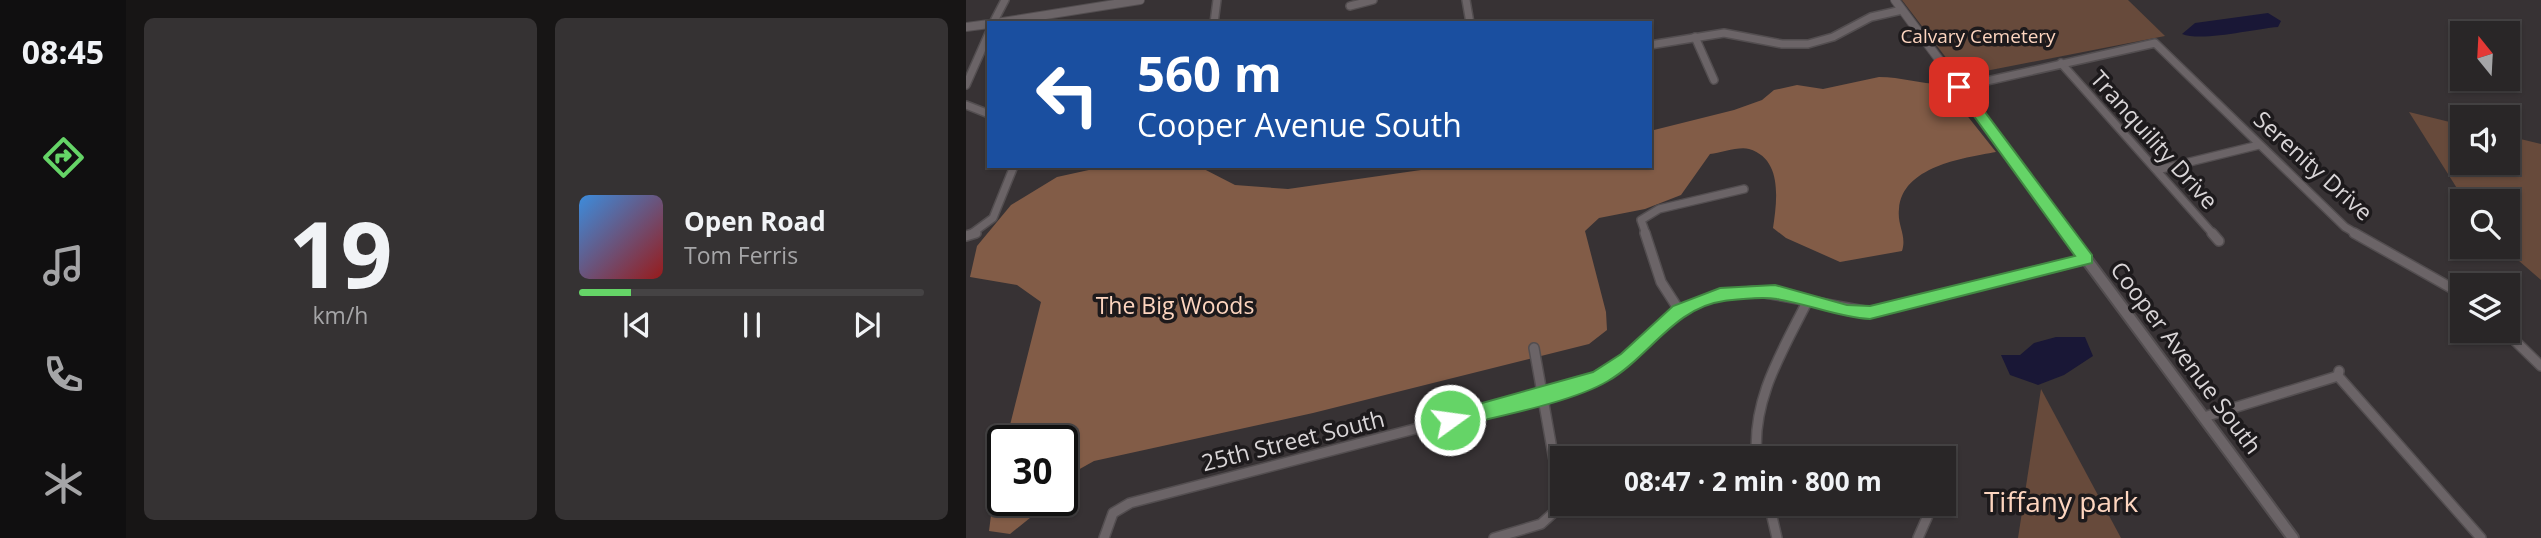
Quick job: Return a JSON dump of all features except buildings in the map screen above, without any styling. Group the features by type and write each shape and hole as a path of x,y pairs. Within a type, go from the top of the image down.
{"street":[{"path":"994,21 1005,0"},
{"path":"1004,21 1103,3 1140,0"},
{"path":"1214,21 1217,0"},
{"path":"1350,6 1373,0"},
{"path":"1466,0 1471,21"},
{"name":"Cooper Avenue South","path":"1895,0 2293,538"},
{"path":"1652,45 1724,33 1782,44 1808,44 1826,40 1871,17 1902,10"},
{"path":"966,27 987,24"},
{"path":"966,85 987,37"},
{"path":"1695,37 1714,80"},
{"name":"Serenity Drive","path":"2061,63 2155,43 2345,227 2379,249 2437,276 2450,285"},
{"path":"980,52 987,51"},
{"path":"1959,87 2061,63"},
{"name":"Tranquility Drive","path":"2061,63 2219,241"},
{"path":"966,105 987,113"},
{"path":"2157,170 2259,145"},
{"path":"970,235 994,222 1013,168"},
{"path":"1679,310 1661,282 1641,220 1659,209 1744,189"},
{"name":"25th Street South","path":"1104,538 1112,513 1130,503 1580,386 1614,369 1679,310 1732,292 1775,292 1847,311 1890,309 2086,259"},
{"path":"1756,446 1754,428 1759,406 1808,300"},
{"path":"2517,343 2541,366"},
{"path":"1494,538 1525,529 1557,515 1562,505 1534,348"},
{"path":"2204,417 2339,374 2482,538"},
{"path":"1772,516 1777,538"},
{"path":"1918,538 1928,516"}],"green space":[{"name":"Calvary Cemetery","path":"1902,0 2128,0 2165,36 1960,76"},
{"name":"The Big Woods","path":"1879,77 1942,84 1996,152 1936,167 1911,183 1903,195 1899,209 1902,251 1840,262 1786,238 1773,228 1775,182 1773,171 1760,154 1745,148 1710,154 1681,195 1645,209 1599,218 1585,231 1606,312 1607,330 1589,344 1313,413 1094,461 1078,470 1078,425 1010,425 1041,302 1017,285 970,277 977,246 1011,205 1057,177 1098,168 1202,168 1235,185 1288,189 1435,168 1652,168 1652,131 1734,110 1762,100 1774,90 1797,85 1823,89"},
{"path":"2409,112 2450,122 2450,175 2520,175 2520,139 2541,144 2541,280 2517,259 2520,259 2520,189 2457,189"},
{"name":"Tiffany park","path":"2041,389 2121,538 2018,538"},
{"path":"991,516 1032,516 1010,534 989,531"}],"shaded area":[{"path":"2268,13 2281,21 2278,27 2202,37 2182,34 2195,23"},
{"path":"2056,337 2085,337 2093,356 2064,375 2038,385 2010,375 2001,355 2020,355 2034,343"}],"route":[{"path":"1450,420 1580,386 1599,378 1627,359 1679,310 1707,298 1757,290 1792,295 1847,311 1870,312 2086,259 1959,87"}]}
